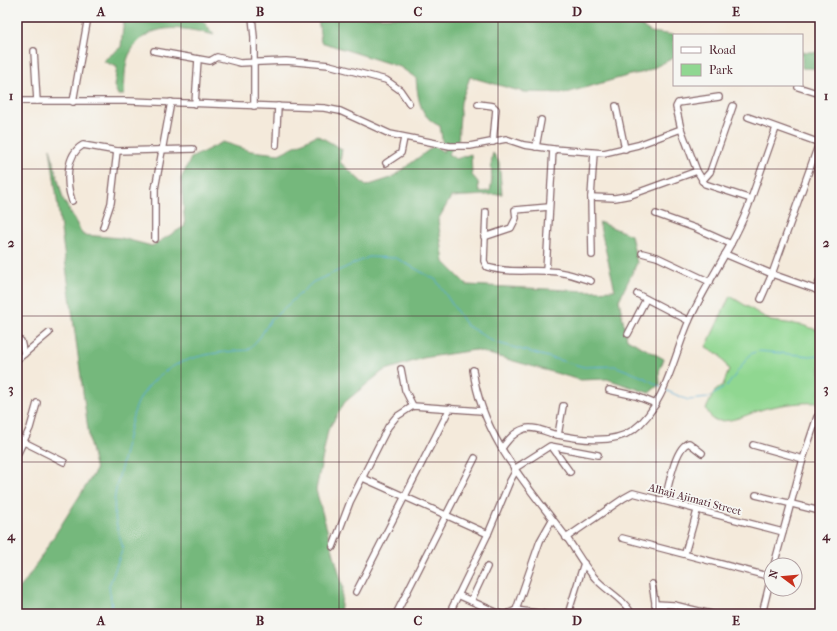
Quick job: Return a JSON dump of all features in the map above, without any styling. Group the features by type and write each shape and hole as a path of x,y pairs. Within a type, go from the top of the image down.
{"street":[{"path":"73,102 88,17"},
{"path":"252,17 254,106"},
{"path":"288,17 301,18"},
{"path":"34,51 37,101"},
{"path":"154,51 210,61 217,57 240,63 286,61 329,65 386,80 400,90 409,103"},
{"path":"195,104 198,59"},
{"path":"798,87 820,94"},
{"path":"719,97 678,103 676,107 681,129 702,181 708,186 751,199"},
{"path":"17,101 171,102 324,108 340,111 390,134 450,146 470,146 506,139 553,150 594,153 604,153 625,148 681,129"},
{"path":"156,239 155,189 171,102"},
{"path":"478,104 493,106 496,109 493,142"},
{"path":"276,145 278,106"},
{"path":"616,106 625,148"},
{"path":"702,181 710,172 733,106"},
{"path":"748,117 820,143 772,274 761,299"},
{"path":"536,147 541,120"},
{"path":"502,448 516,432 529,427 558,435 597,439 625,434 639,424 656,404 689,321 731,244 751,199 776,128"},
{"path":"386,163 401,153 404,138"},
{"path":"72,201 68,183 71,159 75,151 83,145 117,151 162,148 193,149"},
{"path":"546,271 553,150"},
{"path":"103,227 111,204 117,151"},
{"path":"592,255 591,197 594,153"},
{"path":"591,197 615,198 631,196 698,171"},
{"path":"484,237 511,228 516,218 515,210 549,207"},
{"path":"486,212 484,261 487,267 525,272 546,271 565,273 591,281"},
{"path":"656,214 695,228 731,244"},
{"path":"642,253 657,257 710,282"},
{"path":"726,254 772,274 818,290 820,280"},
{"path":"637,294 689,321"},
{"path":"628,334 646,299"},
{"path":"17,360 49,333"},
{"path":"17,339 21,341 24,354"},
{"path":"401,369 405,390 413,406"},
{"path":"472,370 475,390 482,411 515,471 595,579 623,602 632,614"},
{"path":"609,390 636,396 656,404"},
{"path":"17,455 24,442 37,403"},
{"path":"333,547 350,502 388,428 396,417 413,406 482,411"},
{"path":"558,435 563,406"},
{"path":"356,592 450,408"},
{"path":"776,557 792,504 803,459 817,417"},
{"path":"17,435 24,442 64,462"},
{"path":"665,501 673,467 683,446 689,443 702,453"},
{"path":"753,445 803,459"},
{"path":"552,446 570,472"},
{"path":"449,614 488,534 515,471 552,446 598,455"},
{"path":"397,612 475,458"},
{"path":"363,478 488,534"},
{"name":"Alhaji Ajimati Street","path":"566,538 624,498 633,494 783,532"},
{"path":"756,495 820,511"},
{"path":"685,553 697,511"},
{"path":"516,610 540,541 552,520"},
{"path":"622,538 685,553 763,575"},
{"path":"568,614 584,563"},
{"path":"471,601 487,567"},
{"path":"652,584 657,614"},
{"path":"458,595 500,614"},
{"path":"762,614 766,597"},
{"path":"655,604 674,605 711,614"},
{"path":"507,614 516,610 544,614"}],"green space":[{"path":"124,17 200,17 214,35 190,30 166,29 155,31 145,36 136,44 127,59 124,95 118,95 114,86 117,67 103,61 121,47"},
{"path":"318,17 626,17 651,32 673,35 673,58 639,74 634,74 566,93 523,92 470,77 461,102 458,142 448,154 456,159 471,154 472,175 478,182 479,192 490,191 492,181 491,162 493,153 499,162 502,194 451,197 438,220 444,262 467,285 588,291 615,290 599,222 631,235 637,263 619,300 627,339 664,359 659,371 660,384 649,393 607,379 580,380 475,350 423,358 383,371 345,402 328,430 316,490 343,587 340,614 17,614 17,591 25,582 96,470 90,444 50,148 63,199 83,235 121,238 152,246 185,226 181,179 191,158 223,142 251,151 279,154 317,135 342,149 340,162 366,186 391,178 434,146 444,152 440,126 428,118 421,106 416,78 400,67 321,42"},
{"path":"803,52 820,52 820,69 803,68"},
{"path":"730,296 771,321 802,325 820,331 820,403 780,405 727,421 713,420 706,409 714,392 723,385 729,370 720,355 706,347"}],"waterway":[{"path":"113,614 109,586 123,548 117,529 114,502 133,416 142,395 152,382 164,372 189,359 217,353 248,350 260,337 270,321 313,282 369,257 396,258 436,280 466,325 494,342 584,367 615,366 645,378 661,387"},
{"path":"665,390 688,400 708,398 728,385 750,354 758,351 810,356 820,355"}]}
